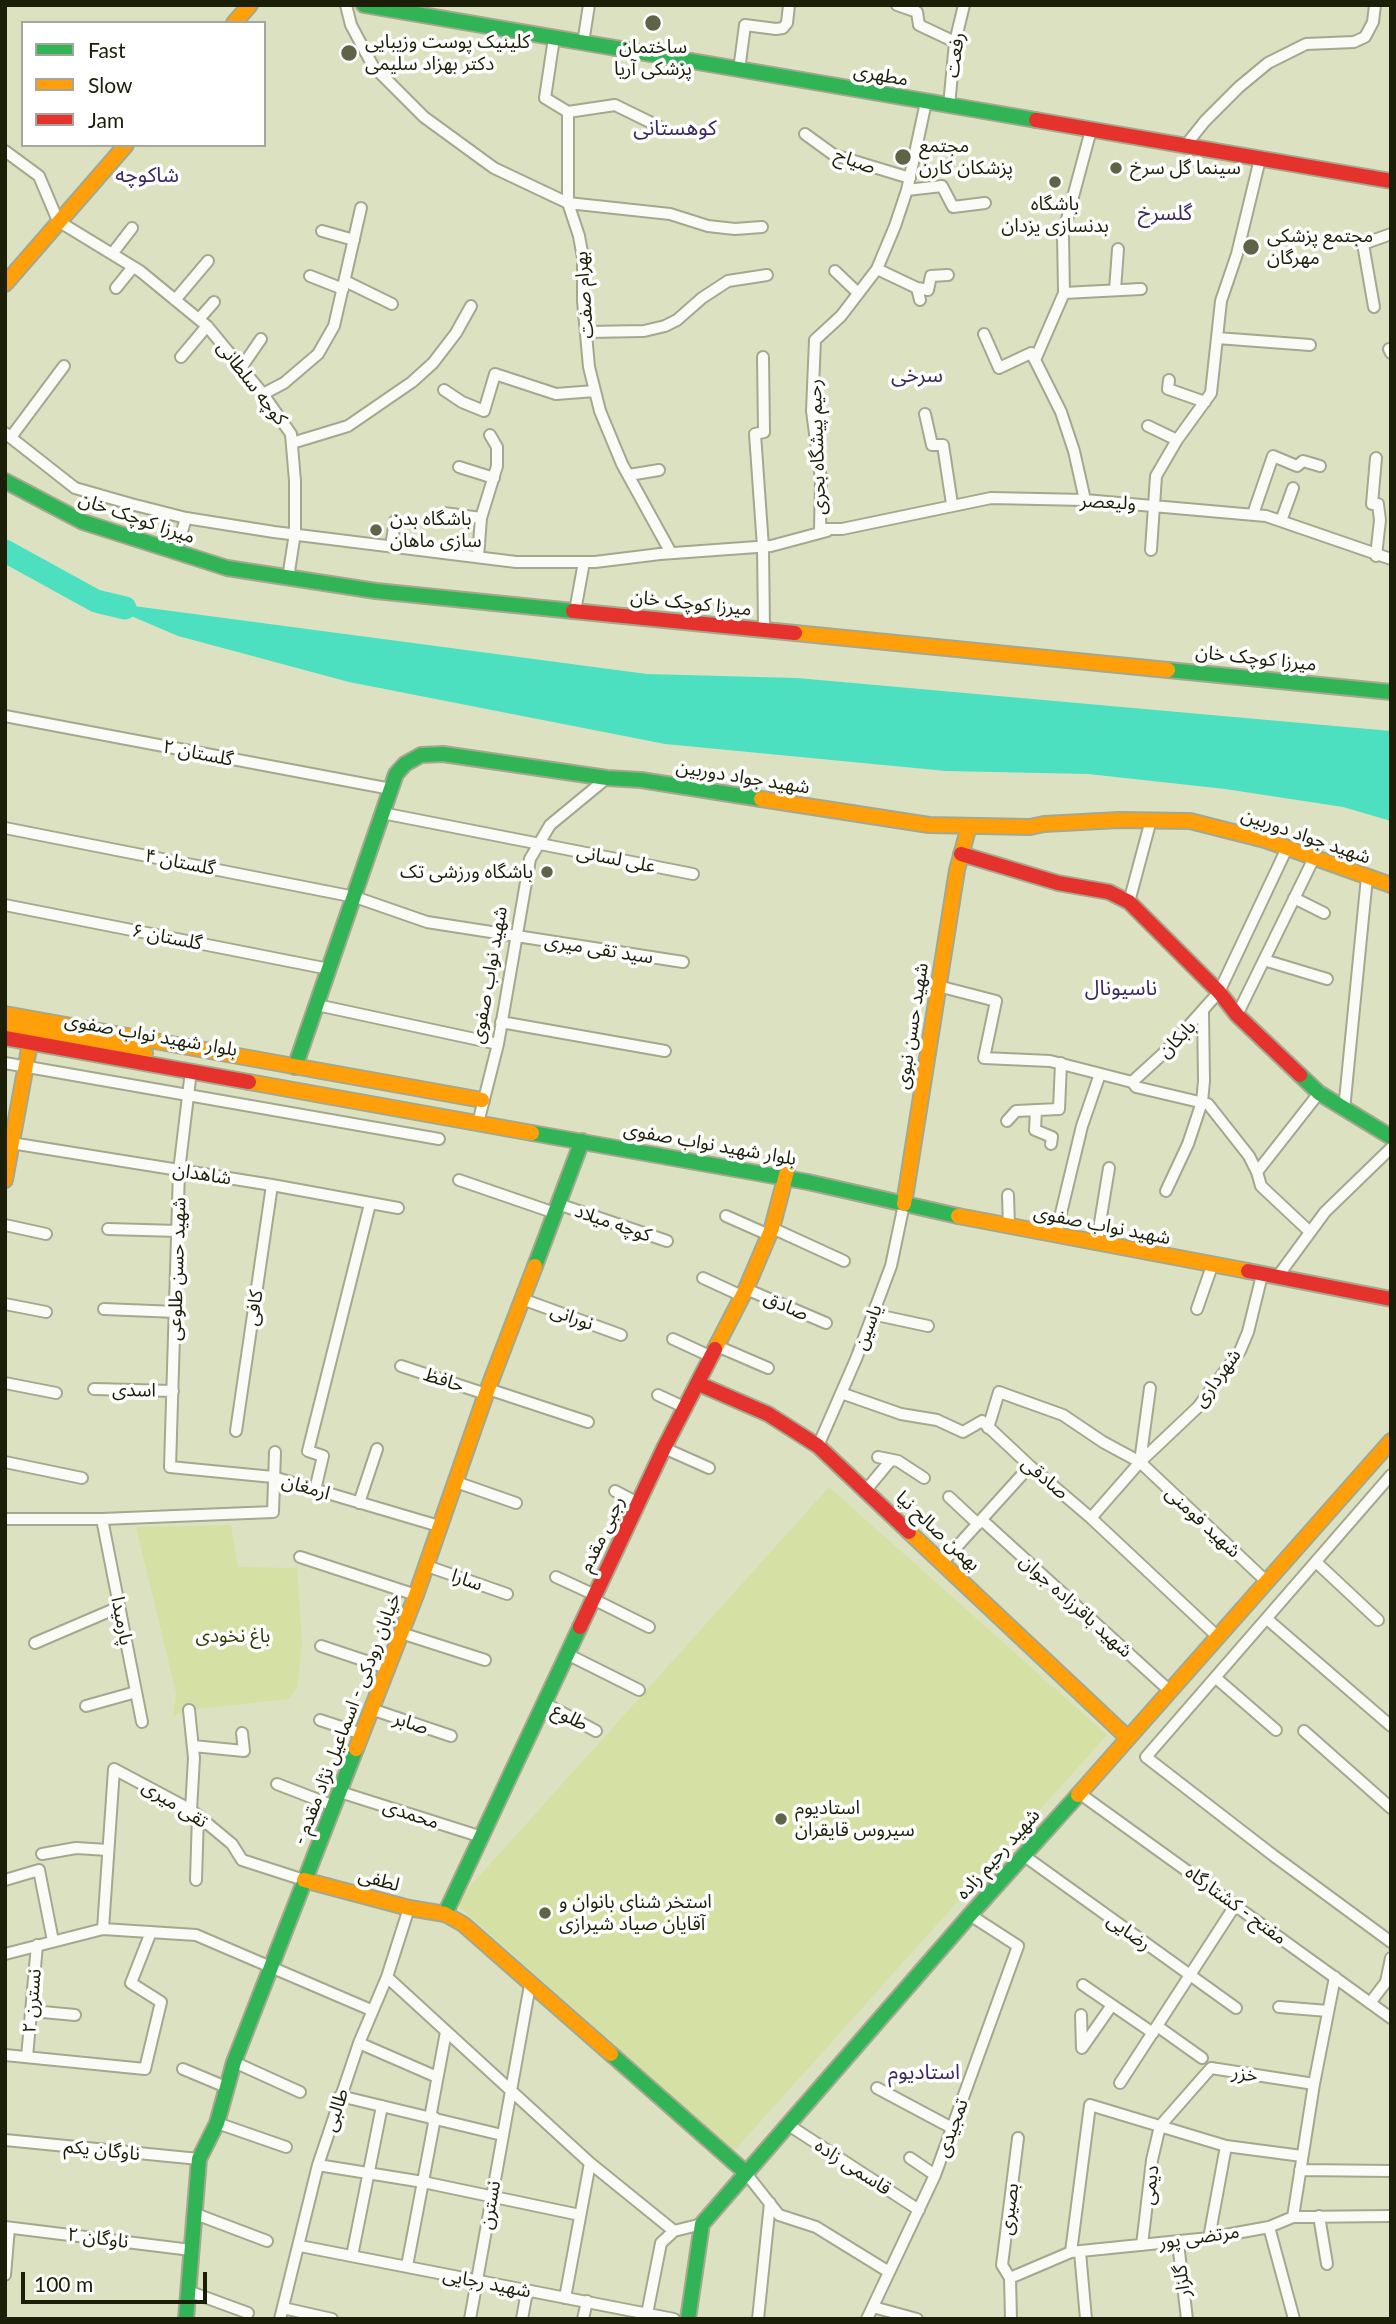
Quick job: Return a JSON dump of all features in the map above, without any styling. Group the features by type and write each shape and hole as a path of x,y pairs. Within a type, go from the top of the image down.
{"main road":[{"path":"236,21 250,5"},
{"name":"مطهری","path":"364,5 416,10 554,38 1391,181"},
{"path":"5,284 124,147"},
{"name":"میرزا کوچک خان","path":"5,481 83,522 227,568 288,578 376,591 1391,692"},
{"name":"شهید جواد دوربین","path":"295,1066 396,774 405,764 421,755 443,754 607,778 641,780 929,825 1030,827 1044,824 1151,820 1204,824 1265,840 1391,885"},
{"name":"شهید حسن نبوی","path":"904,1204 938,986 961,854 969,826"},
{"path":"961,854 1058,883 1109,892 1129,902 1219,992 1237,1015 1319,1093 1391,1137"},
{"path":"5,1014 295,1066 480,1112"},
{"name":"بلوار شهید نواب صفوی","path":"5,1028 480,1112 787,1173 808,1182"},
{"name":"بلوار شهید نواب صفوی","path":"5,1038 191,1071 480,1112 582,1141 787,1173"},
{"path":"5,1179 8,1143 30,1043"},
{"name":"- خیابان رودکی - اسماعیل نژاد مقدم","path":"186,2319 199,2159 217,2123 234,2062 416,1595 487,1391 582,1141"},
{"name":"رجبی مقدم","path":"445,1914 664,1448 744,1292 770,1232 787,1173"},
{"name":"شهید نواب صفوی","path":"808,1182 1009,1227 1097,1241 1391,1300"},
{"name":"بهمن صالح نیا","path":"699,1384 768,1414 818,1446 1128,1738"},
{"name":"شهید رحیم زاده","path":"702,2224 970,1915 1171,1692 1391,1441"},
{"name":"لطفی","path":"304,1880 410,1908 445,1914"},
{"path":"445,1914 463,1924 745,2172"},
{"path":"688,2319 702,2224"}],"street":[{"path":"346,5 351,25 373,66 424,117 494,168 568,203 670,214 708,226 735,229 762,226"},
{"path":"583,43 589,5"},
{"path":"738,70 746,25 783,28 787,23 789,5"},
{"path":"897,5 917,12 919,24 955,42"},
{"name":"رفعت","path":"949,106 955,42 964,5"},
{"path":"1185,146 1205,121 1239,87 1268,63 1306,44 1354,42 1365,37 1373,22 1375,5"},
{"path":"554,38 545,98 568,112 615,105 664,130"},
{"name":"رحیم پیشگاه بحری","path":"820,528 821,480 812,411 815,340 841,316 877,269 895,226 908,184 926,102"},
{"name":"بهرام صفت","path":"568,112 568,203 583,258 583,301 589,367 611,438 671,554"},
{"path":"1035,360 1065,293 1063,234 1091,131"},
{"name":"صیاح","path":"805,134 834,155 908,184"},
{"path":"5,151 39,176 58,221"},
{"path":"1151,550 1156,476 1177,440 1211,393 1221,301 1237,254 1260,159"},
{"path":"908,184 942,186 953,207 985,203"},
{"path":"263,394 284,383 318,354 334,326 361,208"},
{"name":"کوچه سلطانی","path":"58,221 133,267 203,323 263,394 291,434 295,533 288,578"},
{"path":"112,254 132,228"},
{"path":"322,231 354,240"},
{"path":"1374,307 1363,244 1391,234"},
{"path":"1115,290 1118,249"},
{"path":"175,300 208,261"},
{"path":"116,288 133,267"},
{"path":"877,269 919,294 928,290 931,276 948,275"},
{"path":"835,271 858,293"},
{"path":"587,332 644,331 665,326 677,320 727,281 767,275"},
{"path":"310,276 344,285 392,304"},
{"path":"1065,293 1141,289"},
{"path":"181,357 214,302"},
{"path":"292,443 348,426 412,382 433,363 456,333 471,306"},
{"path":"984,334 999,368 1031,353 1061,412 1074,451 1085,500"},
{"path":"1217,338 1310,345"},
{"path":"241,368 261,340"},
{"path":"763,357 764,432 755,434 764,629"},
{"path":"64,366 8,435 75,488 186,518 274,532 516,562 584,562 762,547 835,528"},
{"path":"444,390 462,402 484,411 495,374 556,394 595,391"},
{"path":"1169,380 1168,389 1205,402"},
{"path":"925,414 932,445 943,445 953,504"},
{"path":"1148,426 1177,440"},
{"path":"478,557 481,518 494,478 498,453 490,435"},
{"path":"1253,514 1273,456 1297,466 1303,461 1320,466"},
{"path":"1376,458 1372,504 1378,504 1380,520 1376,556"},
{"path":"459,467 494,478"},
{"path":"629,475 659,470"},
{"path":"1281,521 1293,488"},
{"name":"ولیعصر","path":"820,528 835,528 991,498 1085,500 1253,514 1391,559"},
{"path":"444,513 481,518"},
{"path":"176,552 186,518"},
{"path":"391,546 395,521"},
{"path":"575,611 584,562"},
{"name":"گلستان ۲","path":"5,716 391,789"},
{"name":"شهید نواب صفوی","path":"480,1112 498,1044 530,859 550,825 607,778"},
{"name":"علی لسانی","path":"382,813 693,874"},
{"path":"1129,902 1151,820"},
{"name":"گلستان ۴","path":"5,828 355,897 427,922 516,936"},
{"name":"بابکان","path":"1132,1082 1167,1050 1219,992 1287,848"},
{"path":"1237,1015 1314,858"},
{"path":"1344,1110 1367,877"},
{"path":"1294,898 1324,913"},
{"name":"گلستان ۶","path":"5,905 329,969"},
{"name":"سید تقی میری","path":"516,936 683,962"},
{"path":"1264,960 1327,979"},
{"path":"938,986 996,1001 984,1058 1061,1063 1132,1082 1136,1087 1208,1104 1249,1156 1261,1186 1310,1232"},
{"path":"317,1005 498,1044"},
{"path":"1166,1191 1188,1144 1202,1102 1203,1011"},
{"path":"501,1022 665,1051"},
{"path":"5,1063 439,1139"},
{"path":"1006,1121 1016,1111 1059,1109 1061,1063"},
{"name":"شهید حسن طلوعی","path":"170,1467 179,1171 191,1071"},
{"path":"1056,1234 1082,1126 1100,1074"},
{"path":"1257,1172 1319,1093"},
{"path":"1036,1110 1035,1130 1052,1137 1051,1144"},
{"name":"شاهدان","path":"8,1143 398,1208"},
{"path":"1278,1276 1325,1212 1391,1149"},
{"path":"1097,1241 1109,1168"},
{"name":"کوچه میلاد","path":"459,1180 667,1241"},
{"name":"کافی","path":"236,1431 272,1185"},
{"path":"1008,1195 1009,1227"},
{"path":"315,1490 323,1456 308,1451 370,1204"},
{"name":"یاسین","path":"818,1446 891,1266 904,1204"},
{"path":"726,1216 844,1261"},
{"path":"5,1226 47,1234"},
{"path":"108,1229 178,1231"},
{"path":"1197,1309 1212,1266"},
{"name":"شهرداری","path":"1091,1518 1140,1462 1198,1407 1240,1351 1248,1332 1262,1275"},
{"name":"صادق","path":"703,1278 826,1323"},
{"name":"نورانی","path":"522,1299 621,1335"},
{"path":"5,1304 46,1312"},
{"path":"104,1309 176,1312"},
{"path":"872,1314 928,1326"},
{"path":"673,1339 768,1368"},
{"name":"حافظ","path":"401,1366 588,1422"},
{"path":"5,1383 56,1393"},
{"path":"1140,1462 1150,1388"},
{"name":"اسدی","path":"94,1389 173,1391"},
{"name":"شهید فومنی","path":"988,1428 999,1392 1063,1415 1103,1442 1140,1462 1267,1583"},
{"path":"841,1393 901,1414 937,1420 963,1432 982,1422 988,1428"},
{"path":"658,1395 686,1408"},
{"name":"صادقی","path":"988,1428 1091,1518 1218,1637"},
{"path":"664,1448 709,1468"},
{"path":"359,1503 377,1449"},
{"path":"5,1519 102,1519 273,1512 275,1452"},
{"path":"878,1457 898,1461 924,1478"},
{"path":"866,1490 891,1460"},
{"path":"5,1462 82,1478"},
{"path":"943,1562 1030,1466"},
{"name":"ارمغان","path":"170,1467 273,1477 439,1526"},
{"path":"1390,1942 1146,1757 1391,1475"},
{"path":"456,1482 516,1503"},
{"path":"615,1491 638,1503"},
{"name":"شهید باقرزاده جوان","path":"949,1497 1171,1692"},
{"name":"پارمیدا","path":"102,1519 142,1723"},
{"path":"300,1556 416,1595"},
{"path":"1316,1562 1378,1620"},
{"name":"سارا","path":"426,1566 507,1594"},
{"path":"556,1577 649,1627"},
{"path":"36,1643 120,1607"},
{"path":"1267,1619 1391,1726"},
{"path":"401,1633 485,1660"},
{"path":"321,1646 387,1668"},
{"path":"566,1654 639,1690"},
{"path":"1216,1678 1276,1730"},
{"path":"86,1706 136,1692"},
{"name":"طلوع","path":"544,1703 596,1731"},
{"name":"صابر","path":"371,1709 451,1736"},
{"path":"189,1710 193,1746 195,1880"},
{"path":"320,1720 362,1734"},
{"path":"1304,1731 1391,1808"},
{"path":"193,1746 244,1751 242,1733"},
{"name":"تقی میری","path":"108,1850 114,1769 195,1813 232,1844 242,1860 304,1880"},
{"path":"277,1784 334,1806"},
{"name":"محمدی","path":"340,1791 482,1837"},
{"name":"مفتح - کشتارگاه","path":"1079,1793 1391,2018"},
{"path":"42,1854 76,1848 108,1850 103,1929"},
{"name":"رضایی","path":"1023,1855 1236,2008"},
{"path":"5,1880 39,1870 53,1941"},
{"path":"1120,2083 1236,1905"},
{"name":"طالبی","path":"282,2314 318,2165 340,2096 371,2010 387,1978 410,1908"},
{"name":"تمجیدی","path":"867,2319 935,2175 1018,1946 970,1915"},
{"path":"5,1954 103,1929 196,1935 371,2010"},
{"path":"5,2054 145,2068 161,2002 131,1983 151,1932"},
{"name":"نسترن ۲","path":"27,2057 37,1945"},
{"path":"1370,2003 1386,1982 1391,1958"},
{"path":"1293,2217 1314,2084 1335,1977"},
{"path":"387,1978 590,2163 674,2231"},
{"name":"نسترن","path":"470,2319 530,1985"},
{"path":"1083,1985 1202,2058"},
{"path":"1081,2015 1082,2048 1112,2005"},
{"path":"1279,2007 1328,2011"},
{"path":"32,2011 75,2015"},
{"path":"407,2266 446,2032"},
{"path":"359,2043 437,2077"},
{"path":"234,2062 300,2092"},
{"name":"خزر","path":"1160,2126 1211,2068 1314,2084"},
{"path":"183,2069 226,2087"},
{"path":"877,2088 953,2127"},
{"path":"340,2096 502,2135"},
{"path":"1086,2319 1076,2252 1090,2105 1226,2147 1302,2156"},
{"path":"352,2256 382,2106"},
{"path":"217,2123 286,2147"},
{"name":"قاسمی زاده","path":"787,2124 919,2210"},
{"name":"دیمی","path":"1142,2245 1152,2160 1160,2126"},
{"name":"بصیری","path":"1011,2319 1010,2278 1002,2265 1018,2138"},
{"name":"ناوگان یکم","path":"5,2140 199,2159"},
{"path":"1209,2238 1226,2147"},
{"path":"910,2158 935,2175"},
{"path":"565,2298 590,2163"},
{"path":"318,2165 423,2182 580,2215"},
{"path":"1300,2170 1391,2171"},
{"path":"745,2172 779,2215 816,2227 889,2272"},
{"path":"758,2319 770,2203"},
{"path":"193,2213 267,2241"},
{"path":"1320,2216 1327,2264"},
{"name":"مرتضی پور","path":"1010,2278 1076,2252 1178,2243 1269,2227 1293,2217 1391,2216"},
{"path":"647,2316 662,2243 674,2231 702,2224"},
{"path":"1269,2227 1294,2319"},
{"path":"5,2275 7,2228"},
{"name":"ناوگان ۲","path":"7,2228 191,2249"},
{"name":"گلزار","path":"1178,2243 1187,2319"},
{"name":"شهید رجایی","path":"300,2246 587,2301 647,2316 674,2319"},
{"path":"188,2291 248,2313"},
{"path":"522,2319 527,2291"},
{"path":"583,2319 587,2301"},
{"path":"873,2307 917,2319"},
{"path":"282,2314 332,2319"}],"green space":[{"name":"استادیوم سیروس قایقران","path":"829,1487 1107,1735 734,2151 455,1903"},
{"name":"باغ نخودی","path":"231,1525 238,1567 297,1568 302,1644 297,1687 289,1699 189,1710 173,1716 176,1693 136,1527"}],"water":[{"path":"96,601 647,674 797,678 1391,731 1391,821 1343,807 1225,789 1088,774 946,771 665,744 349,682 178,636"}],"waterway":[{"path":"5,551 96,601 125,608"}],"traffic: fast":[{"path":"364,5 1036,120"},
{"path":"5,481 83,522 227,568 376,591 573,611"},
{"path":"1168,670 1391,692"},
{"path":"295,1067 396,774 405,764 421,755 443,754 761,799"},
{"path":"1300,1075 1319,1093 1391,1137"},
{"path":"532,1133 808,1182 958,1216"},
{"path":"535,1266 582,1141"},
{"path":"445,1914 580,1627"},
{"path":"186,2319 199,2159 217,2123 234,2062 356,1749"},
{"path":"688,2319 702,2224 970,1915 1078,1795"},
{"path":"611,2054 745,2172"}],"traffic: slow":[{"path":"236,21 250,5"},
{"path":"5,284 124,147"},
{"path":"795,633 1168,670"},
{"path":"761,799 929,825 1030,827 1119,820 1190,821 1265,840 1391,885"},
{"path":"904,1204 957,870 969,826"},
{"path":"5,1014 482,1100"},
{"path":"5,1028 145,1053"},
{"path":"5,1180 30,1043"},
{"path":"249,1082 532,1133"},
{"path":"715,1349 746,1289 772,1228 787,1171"},
{"path":"958,1216 1248,1271"},
{"path":"356,1749 416,1595 486,1394 535,1266"},
{"path":"1078,1795 1391,1441"},
{"path":"909,1532 1128,1738"},
{"path":"304,1880 409,1908 445,1914 463,1924 611,2054"}],"traffic: jam":[{"path":"1036,120 1391,181"},
{"path":"573,611 795,633"},
{"path":"961,854 1058,883 1109,892 1129,902 1219,992 1237,1015 1300,1075"},
{"path":"5,1038 249,1082"},
{"path":"1248,1271 1391,1299"},
{"path":"580,1627 664,1448 715,1349"},
{"path":"699,1384 768,1414 818,1446 909,1532"}],"place":[{"name":"ساختمان پزشکی آریا","path":"653,23"},
{"name":"کلینیک پوست وزیبایی دکتر بهزاد سلیمی","path":"349,53"},
{"name":"مجتمع پزشکان کارن","path":"903,157"},
{"name":"سینما گل سرخ","path":"1116,168"},
{"name":"باشگاه بدنسازی یزدان","path":"1055,182"},
{"name":"مجتمع پزشکی مهرگان","path":"1251,247"},
{"name":"باشگاه بدن سازی ماهان","path":"376,530"},
{"name":"باشگاه ورزشی تک","path":"547,872"},
{"name":"استادیوم سیروس قایقران","path":"781,1819"},
{"name":"استخر شنای بانوان و آقایان صیاد شیرازی","path":"545,1913"}],"district":[{"name":"کوهستانی","path":"675,128"},
{"name":"شاکوچه","path":"147,175"},
{"name":"گلسرخ","path":"1165,213"},
{"name":"سرخی","path":"917,375"},
{"name":"ناسیونال","path":"1121,988"},
{"name":"استادیوم","path":"924,2072"}]}
